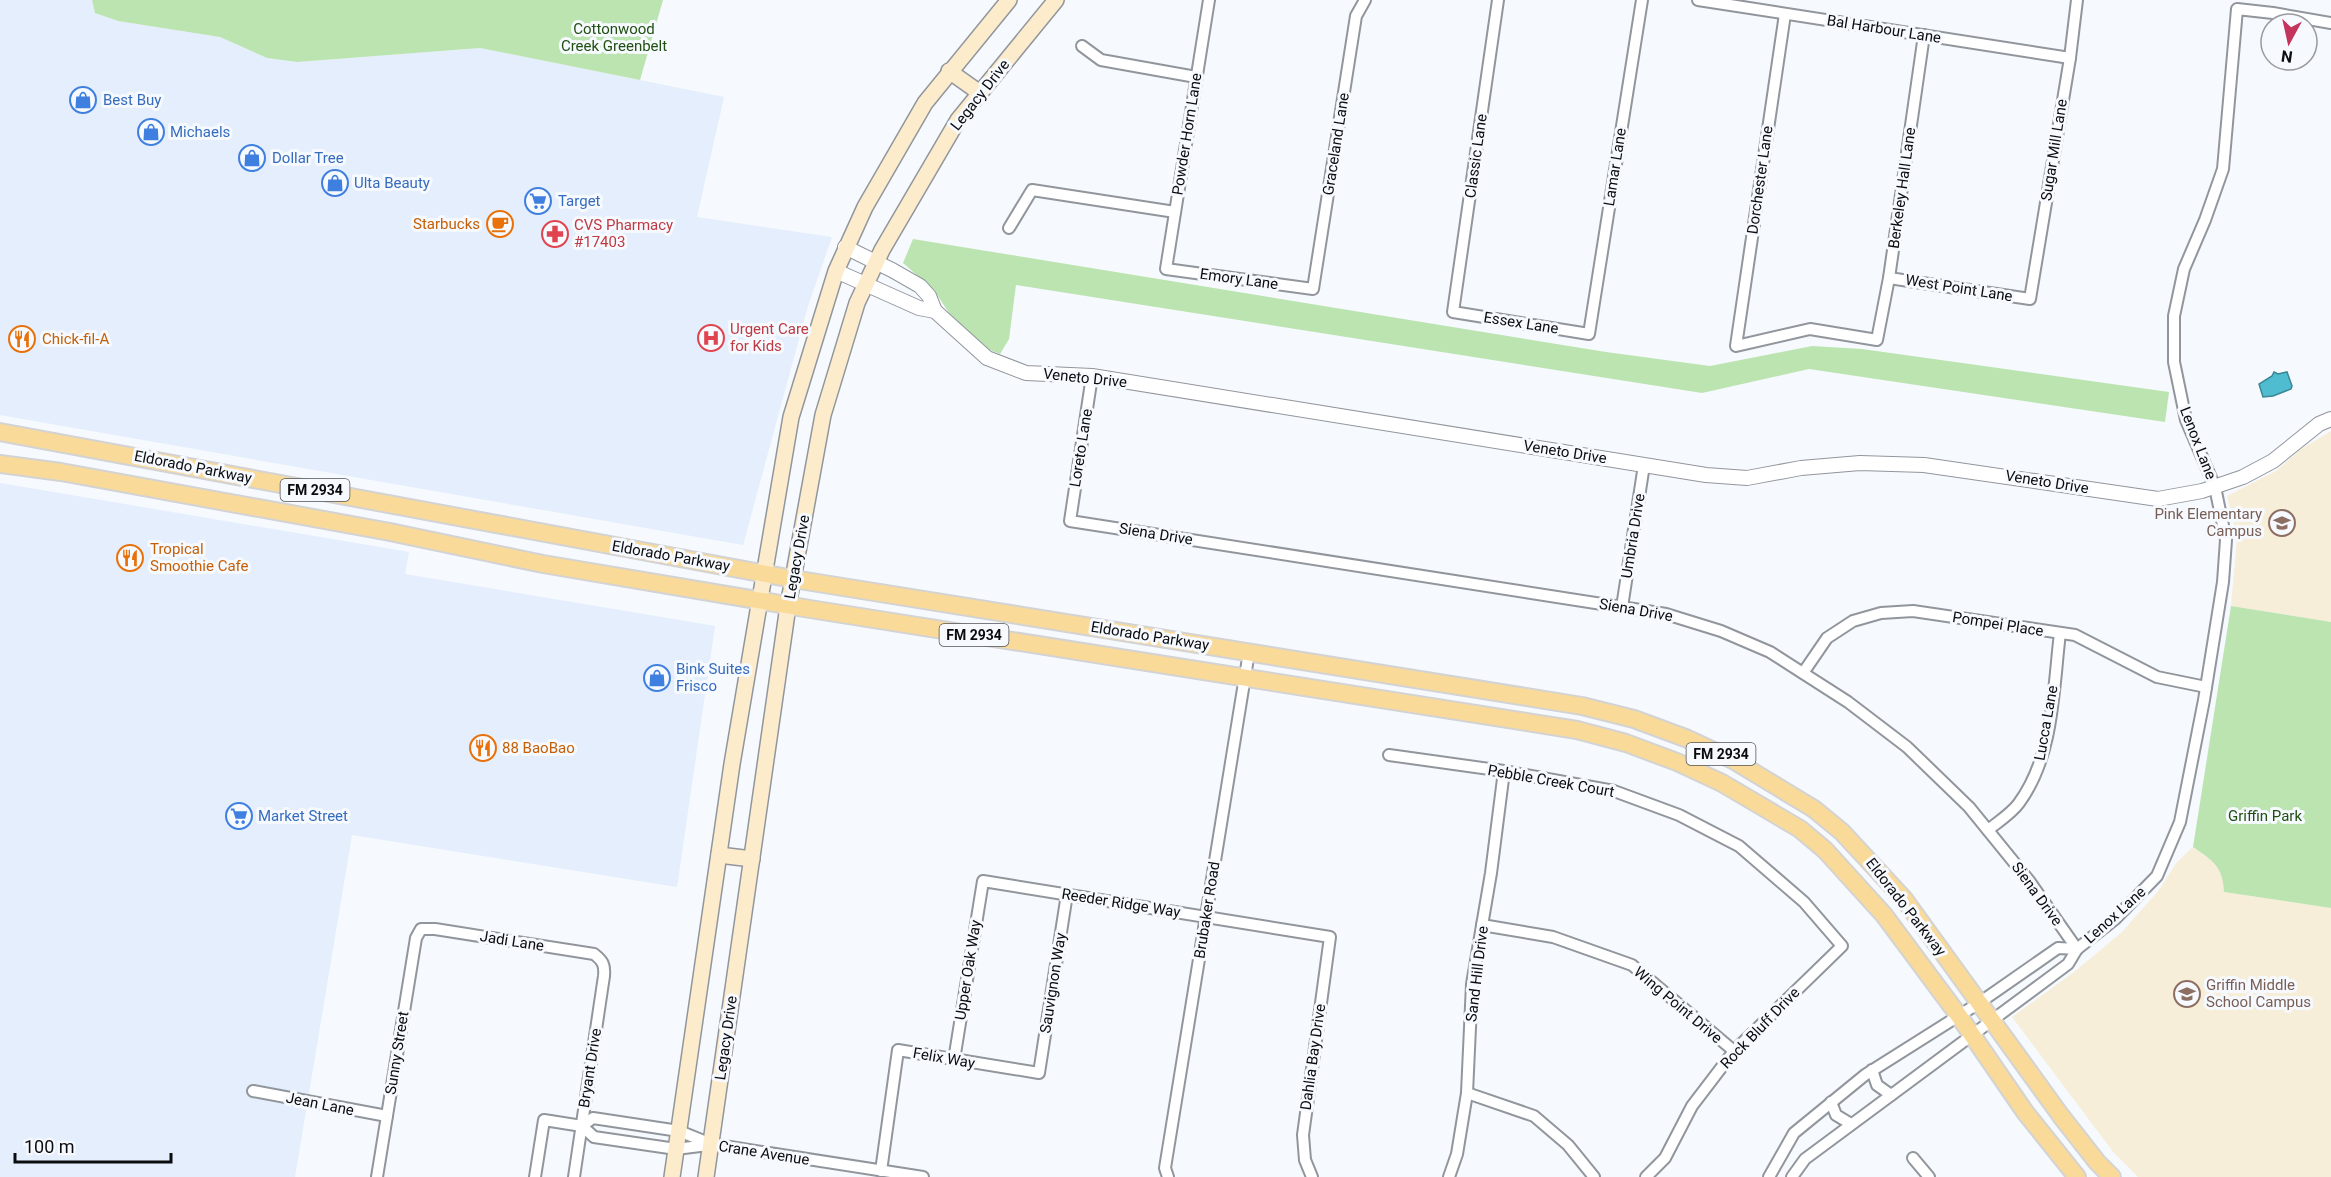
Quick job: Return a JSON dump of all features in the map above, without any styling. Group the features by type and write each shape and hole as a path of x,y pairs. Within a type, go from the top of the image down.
{"main road":[{"name":"Legacy Drive","path":"672,1177 719,855 791,417 836,271 865,207 925,103 949,70 1009,0"},
{"name":"Legacy Drive","path":"706,1177 788,606 823,415 857,303 876,262 958,120 1056,0"},
{"path":"949,70 980,93"},
{"name":"Eldorado Parkway","path":"0,432 168,461 234,476 793,579 1582,706 1634,719 1688,739 1733,760 1814,808 1842,832 1904,899 2061,1116 2097,1162 2112,1177"},
{"name":"Eldorado Parkway","path":"0,464 61,472 390,532 543,564 788,606 1577,730 1626,743 1677,762 1722,783 1800,829 1825,850 1884,915 1959,1016 2025,1112 2077,1177"},
{"path":"226,503 234,476"},
{"path":"247,507 252,479"},
{"path":"719,855 752,860"}],"street":[{"name":"Powder Horn Lane","path":"1166,269 1209,0"},
{"name":"Graceland Lane","path":"1313,289 1356,16 1365,0"},
{"name":"Classic Lane","path":"1453,312 1498,0"},
{"name":"Lamar Lane","path":"1589,334 1642,0"},
{"name":"Bal Harbour Lane","path":"1698,0 2070,58"},
{"name":"Sugar Mill Lane","path":"2030,299 2070,58 2077,0"},
{"name":"Lenox Lane","path":"1792,1177 1805,1159 2068,964 2077,949 2115,918 2157,876 2180,822 2206,687 2223,582 2226,540 2215,487 2186,420 2174,362 2174,316 2184,269 2223,169 2238,9 2331,23"},
{"name":"Dorchester Lane","path":"1785,14 1736,346 1810,329 1877,340"},
{"name":"Berkeley Hall Lane","path":"1877,340 1889,278 1924,35"},
{"path":"1082,46 1101,60 1196,77"},
{"path":"1009,228 1032,190 1175,212"},
{"name":"Veneto Drive","path":"845,247 920,286 929,296 935,311 987,358 1026,373 1092,376 1706,475 1747,478 1801,468 1848,464 1924,465 2158,499 2202,491 2243,477 2273,461 2319,424 2331,419"},
{"name":"Emory Lane","path":"1166,269 1313,289"},
{"name":"Veneto Drive","path":"836,271 919,308 935,311"},
{"name":"West Point Lane","path":"1889,278 2030,299"},
{"name":"Essex Lane","path":"1453,312 1589,334"},
{"name":"Loreto Lane","path":"1070,521 1092,376"},
{"name":"Umbria Drive","path":"1622,607 1644,465"},
{"name":"Siena Drive","path":"1070,521 1666,614 1721,631 1770,652 1848,702 1907,747 1969,807 2030,882 2077,949"},
{"name":"Pompei Place","path":"1803,673 1827,638 1853,621 1881,613 1913,611 2075,635 2093,642 2133,666 2157,677 2206,687"},
{"name":"Lucca Lane","path":"1988,830 2018,805 2037,773 2046,746 2060,633"},
{"name":"Brubaker Road","path":"1163,1174 1249,652"},
{"name":"Pebble Creek Court","path":"1389,755 1504,771 1614,791 1679,815 1739,846 1804,902 1842,946"},
{"name":"Sand Hill Drive","path":"1449,1177 1457,1154 1467,1093 1472,984 1504,771"},
{"name":"Reeder Ridge Way","path":"983,881 1330,937"},
{"name":"Upper Oak Way","path":"954,1060 983,881"},
{"name":"Sauvignon Way","path":"1039,1073 1067,894"},
{"name":"Wing Point Drive","path":"1482,925 1553,937 1632,966 1734,1051"},
{"name":"Jadi Lane","path":"421,929 435,929 582,951 602,959"},
{"name":"Sunny Street","path":"377,1177 416,938 421,929"},
{"name":"Dahlia Bay Drive","path":"1312,1177 1305,1160 1303,1135 1330,937"},
{"name":"Rock Bluff Drive","path":"1646,1177 1665,1158 1692,1107 1734,1051 1842,946"},
{"name":"Lenox Lane","path":"1768,1177 1794,1133 1872,1070 1979,1003 2058,948 2077,949"},
{"name":"Bryant Drive","path":"574,1177 604,976 605,966 602,959"},
{"name":"Felix Way","path":"881,1171 898,1050 1039,1073"},
{"path":"1872,1070 1877,1085 1891,1095"},
{"name":"Jean Lane","path":"253,1091 387,1116"},
{"path":"1467,1093 1534,1116 1568,1145 1594,1177"},
{"path":"1831,1102 1836,1115 1851,1124"},
{"name":"Crane Avenue","path":"711,1144 676,1149 594,1137 582,1126 593,1118 679,1131 711,1144 923,1177"},
{"path":"535,1177 544,1120 582,1126"},
{"path":"1913,1158 1929,1177"}],"shaded area":[{"path":"0,0 92,0 95,13 118,21 220,37 267,58 297,62 480,48 724,97 697,217 832,237 808,306 743,545 0,415"},
{"name":"Pink Elementary Campus","path":"2331,431 2331,622 2231,606 2237,538 2227,496 2276,471 2301,449"},
{"path":"0,483 409,552 405,574 715,626 677,887 352,835 295,1177 0,1177"},
{"name":"Griffin Middle School Campus","path":"2193,847 2215,863 2223,877 2224,892 2331,908 2331,1177 2138,1177 2114,1153 2012,1017 2074,972 2122,932 2159,890 2177,862"}],"green space":[{"name":"Cottonwood Creek Greenbelt","path":"92,0 663,0 640,80 480,48 297,62 267,58 220,37 118,21 95,13"},
{"path":"913,239 1606,352 1710,366 1812,346 1862,349 2169,392 2165,422 1809,369 1702,393 1016,285 1009,339 1000,354 985,348 970,336 949,313 934,290 903,263"},
{"name":"Griffin Park","path":"2231,606 2331,622 2331,908 2224,892 2222,876 2216,865 2193,847"}],"water":[{"path":"2274,372 2278,374 2287,372 2291,389 2263,397 2259,384 2272,376"}],"place":[{"name":"Best Buy","path":"83,100"},
{"name":"Michaels","path":"151,132"},
{"name":"Dollar Tree","path":"252,158"},
{"name":"Ulta Beauty","path":"335,183"},
{"name":"Target","path":"538,201"},
{"name":"Starbucks","path":"500,224"},
{"name":"CVS Pharmacy #17403","path":"555,234"},
{"name":"Urgent Care for Kids","path":"711,338"},
{"name":"Chick-fil-A","path":"22,339"},
{"name":"Pink Elementary Campus","path":"2282,523"},
{"name":"Tropical Smoothie Cafe","path":"130,558"},
{"name":"Bink Suites Frisco","path":"657,678"},
{"name":"88 BaoBao","path":"483,748"},
{"name":"Market Street","path":"239,816"},
{"name":"Griffin Middle School Campus","path":"2187,994"}]}
